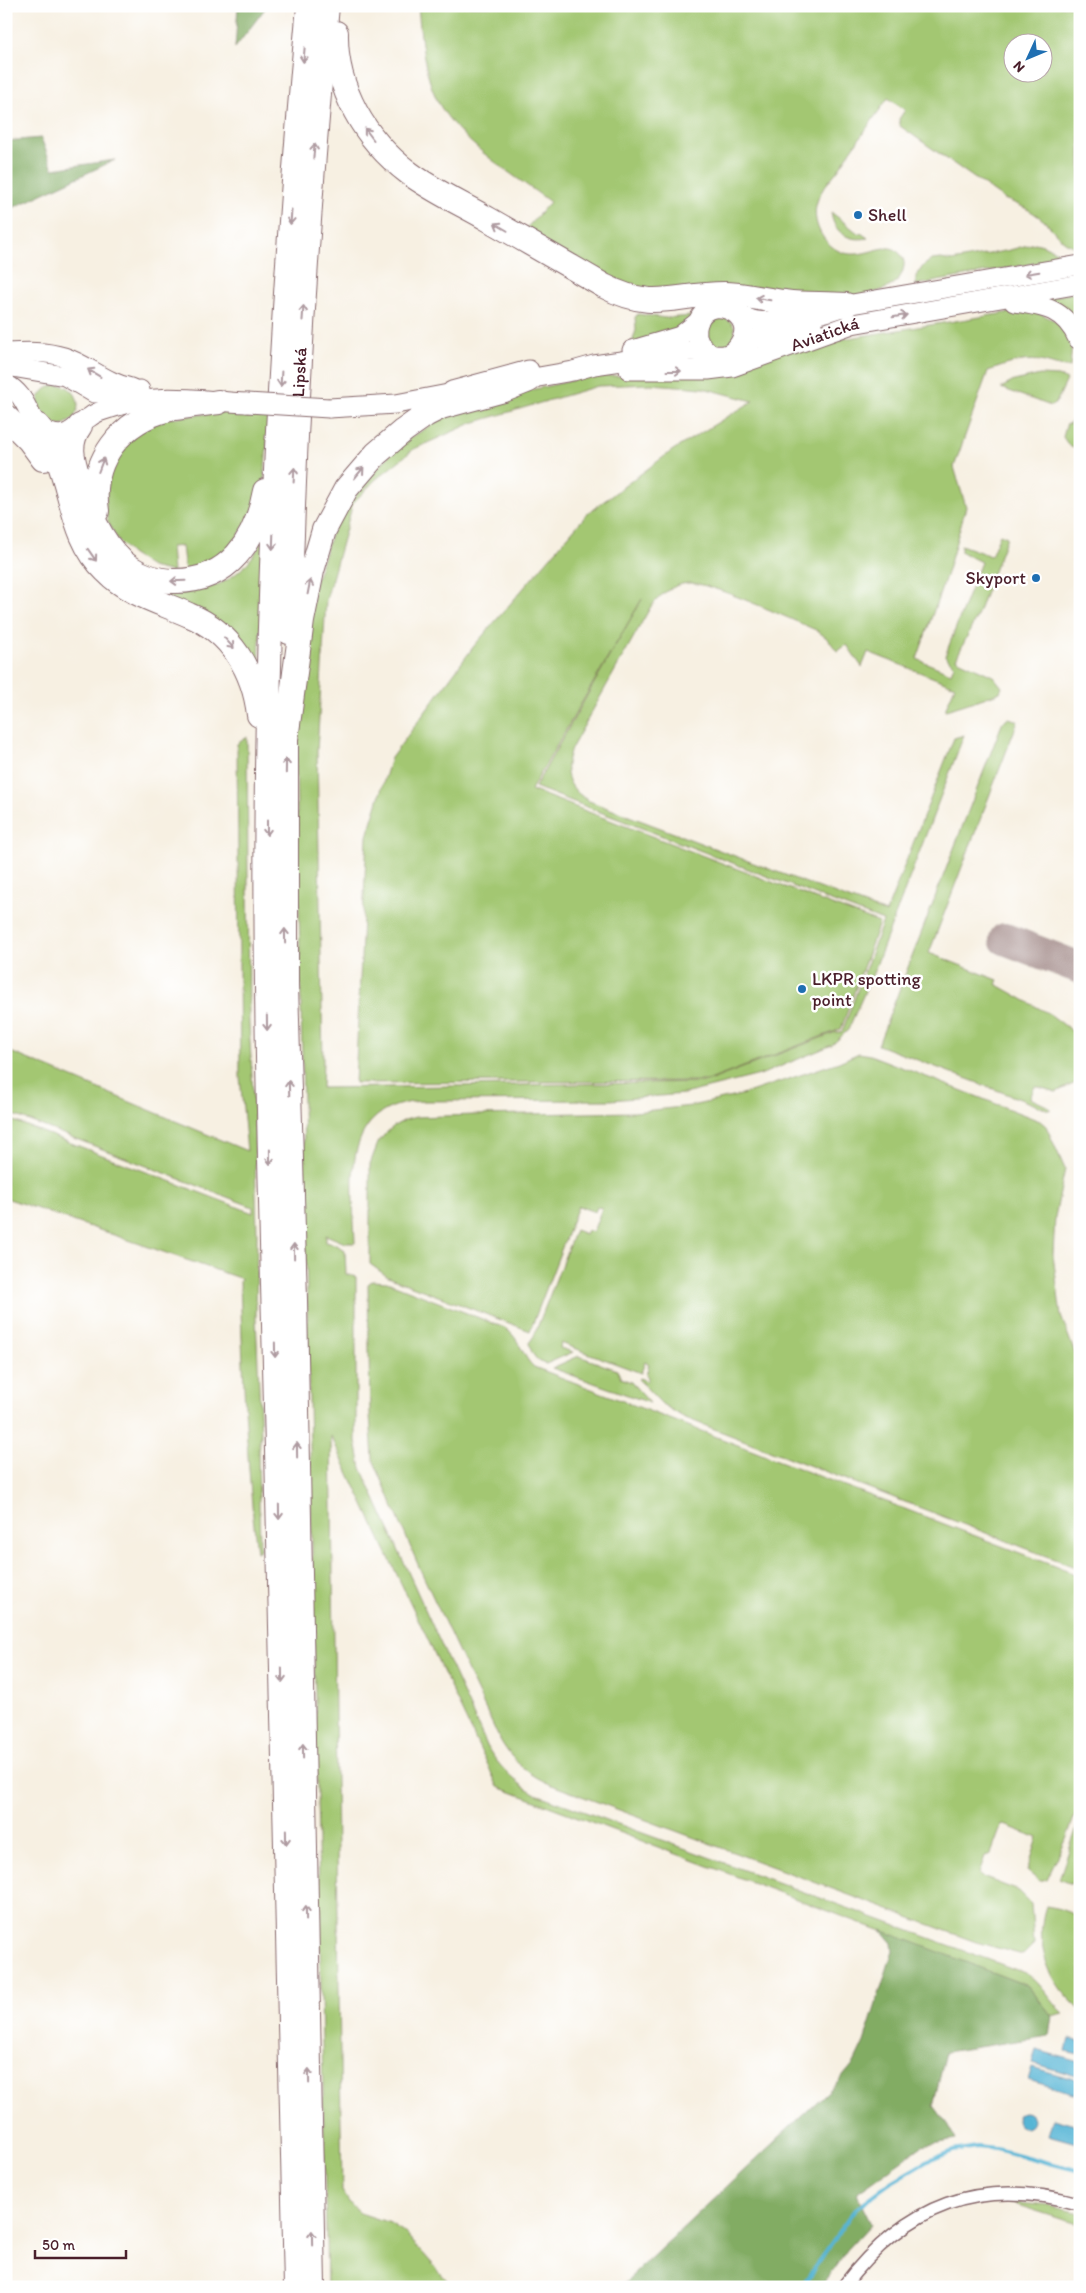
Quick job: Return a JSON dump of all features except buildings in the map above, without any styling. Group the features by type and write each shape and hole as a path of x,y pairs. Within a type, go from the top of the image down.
{"highway":[{"name":"Lipská","path":"267,779 278,423 291,218 309,6"},
{"name":"Lipská","path":"286,739 290,573 298,393 311,196 328,6"},
{"path":"337,6 336,39 343,83 355,112 374,140 396,163 421,181 616,292 640,299 675,300 724,294 798,304 849,314"},
{"path":"544,251 574,277 611,299 631,307 669,314 724,309"},
{"path":"313,2287 295,1300 286,984 286,739 302,621 312,572 324,530 346,489 376,454 403,430 427,414 457,402 504,390 529,380"},
{"path":"108,545 98,518 95,498 98,471 109,447 123,432 150,416 170,409 219,402"},
{"path":"6,417 38,451 53,473 72,511"},
{"path":"34,418 56,451 72,511 84,543 106,572 134,592 205,622 226,639 240,657 251,679 258,705 267,779 268,1037 296,2287"},
{"path":"81,424 71,445 73,461 87,506 108,545 131,568 161,580 177,582 211,575 224,567 243,547 259,517 278,423"}],"main road":[{"name":"Aviatická","path":"573,372 720,369 748,362 849,314 1080,264"},
{"name":"Aviatická","path":"724,309 746,318 764,321 832,311 849,314 990,300 1080,284"},
{"path":"990,300 1049,308 1069,323 1078,339"},
{"path":"439,395 517,373 608,356 675,338 689,331 705,313 724,309 736,314 743,326 742,340 734,351"},
{"path":"6,384 23,397 34,418 57,435 71,432 104,410 146,399 177,397 219,402 329,408 396,404 501,383 573,372 594,365 690,351 722,355 734,351 747,342 767,336 834,324 849,314"},
{"path":"698,321 696,335 699,344 710,354"},
{"path":"6,353 57,355 72,360 112,382 139,390"},
{"path":"6,366 65,376 88,391 102,394 139,390 193,392 247,403"},
{"path":"34,418 31,393 39,382 51,376 65,376"},
{"path":"81,424 88,406 88,400 82,387"}],"street":[{"path":"843,2287 872,2253 899,2228 925,2213 947,2204 979,2196 1013,2193 1035,2194 1080,2204"}],"green space":[{"path":"238,6 267,6 235,48"},
{"path":"418,6 1080,6 1080,248 1063,241 1038,216 1004,199 900,126 899,119 905,110 888,98 823,189 817,202 816,217 823,238 841,252 857,254 885,248 896,250 903,259 904,266 897,281 891,286 876,292 853,296 644,294 522,233 550,202 487,156 458,130 437,100 432,89 423,54"},
{"path":"41,138 53,169 115,160 6,211 6,141"},
{"path":"831,212 859,234 861,233 868,238 854,238 843,234 835,225"},
{"path":"1035,243 1063,255 1063,258 916,285 916,276 924,265 932,260 952,261 1010,250"},
{"path":"1080,292 1080,330 1043,298"},
{"path":"1030,309 1060,323 1072,345 1070,367 1032,360 1013,363 988,371 954,467 966,507 948,570 917,659 951,673 954,665 945,656 981,562 961,552 961,545 991,556 1000,534 1007,537 977,616 956,659 993,676 1002,687 1000,692 945,710 955,686 868,652 862,667 847,645 837,651 828,639 816,630 731,594 698,584 688,583 671,588 654,603 568,757 568,779 576,791 589,801 886,913 954,738 964,735 874,971 848,1030 832,1045 760,1075 684,1094 611,1100 425,1101 397,1105 377,1116 364,1131 357,1150 353,1172 355,1243 345,1243 326,1235 326,1242 337,1245 345,1251 346,1274 356,1277 356,1441 361,1468 489,1750 504,1770 516,1781 536,1794 1025,1973 1041,1986 1064,2013 1052,2016 1028,1986 498,1787 331,1436 342,2191 351,2205 360,2213 390,2223 404,2232 453,2287 327,2287 296,758 314,585 337,517 397,446 451,413 535,389 579,379 601,376 652,376 811,344","holes":["651,384 703,388 753,401 673,450 588,513 474,646 391,758 367,836 355,1083 707,1081 841,1029 879,923 531,790 642,599 535,787 883,921 842,1032 836,1032 706,1082 322,1088 317,751 326,600 353,503 375,480 414,449 472,423 598,386"]},
{"path":"638,314 665,318 692,316 687,326 631,346 636,330 635,317"},
{"path":"721,318 731,322 735,332 731,342 721,346 711,342 707,332 711,322"},
{"path":"1040,375 1058,376 1067,380 1056,403 1051,406 1001,388 1014,381"},
{"path":"58,385 72,391 78,405 72,419 58,425 44,419 38,405 44,391"},
{"path":"222,412 269,418 264,482 259,503 225,557 185,571 182,546 171,547 173,572 151,567 131,554 118,541 108,522 105,510 110,463 128,438 163,419"},
{"path":"1074,417 1080,418 1080,447 1076,449 1069,446 1063,437 1067,423 1069,424"},
{"path":"261,542 264,542 259,664 253,665 145,586 205,588 222,583 246,565"},
{"path":"1009,718 1018,721 929,953 998,980 996,984 1051,1015 1080,1037 1080,1081 1056,1092 1035,1086 1030,1098 1049,1107 1051,1109 1049,1110 878,1045 1000,729 1003,722"},
{"path":"247,737 249,1023 254,1112 257,1235 256,1318 261,1435 258,1449 260,1550 257,1552 246,1416 240,1281 242,1279 6,1198 6,1118 253,1213 253,1207 6,1112 6,1050 247,1151 240,1077 237,744"},
{"path":"859,1053 870,1055 1040,1121 1046,1126 1065,1169 1055,1217 1053,1255 1061,1316 1080,1367 1080,1569 683,1417 662,1404 638,1379 647,1381 648,1377 646,1375 649,1364 645,1362 641,1373 561,1343 560,1348 573,1352 546,1364 539,1361 533,1354 529,1343 534,1336 575,1230 585,1234 587,1230 593,1232 602,1208 597,1207 595,1212 578,1206 530,1331 388,1277 370,1264 370,1164 378,1143 385,1134 405,1120 416,1117 635,1112 691,1106 741,1095 839,1062"},
{"path":"372,1281 387,1282 505,1328 515,1337 534,1367 1080,1576 1080,1802 1065,1842 1047,1879 1039,1881 1027,1871 1038,1838 1002,1824 991,1854 985,1856 979,1873 985,1878 1019,1891 1031,1903 1034,1944 1023,1955 976,1942 557,1787 538,1778 515,1761 498,1736 419,1567 373,1459 370,1415 368,1284"},
{"path":"579,1356 617,1370 621,1378 631,1382 650,1403 552,1368"},
{"path":"1080,1819 1080,1887 1059,1879"},
{"path":"1046,1906 1080,1915 1080,2009 1060,1988 1046,1962 1041,1935 1042,1920"},
{"path":"881,1930 1028,1986 1052,2016 1049,2036 946,2052 933,2106 947,2124 956,2140 922,2146 856,2193 871,2224 847,2250 821,2287 620,2287 839,2081 854,2063 864,2042 893,1950 892,1943"},
{"path":"1008,2202 1049,2206 1080,2213 1080,2225"}],"water":[{"path":"1069,2039 1080,2042 1080,2054 1066,2051"},
{"path":"1036,2050 1080,2062 1080,2077 1032,2063"},
{"path":"1032,2067 1080,2081 1080,2095 1028,2080"},
{"path":"1022,2112 1028,2112 1033,2117 1031,2126 1022,2128 1017,2123 1017,2117"},
{"path":"1053,2118 1078,2125 1075,2135 1080,2137 1080,2144 1048,2135"}],"waterway":[{"path":"801,2287 856,2208 890,2183 926,2162 953,2151 977,2147 996,2149 1080,2171"}],"taxiway":[{"path":"1005,939 1080,968"}],"place":[{"name":"Shell","path":"858,215"},
{"name":"Skyport","path":"1036,578"},
{"name":"LKPR spotting point","path":"802,989"}]}
